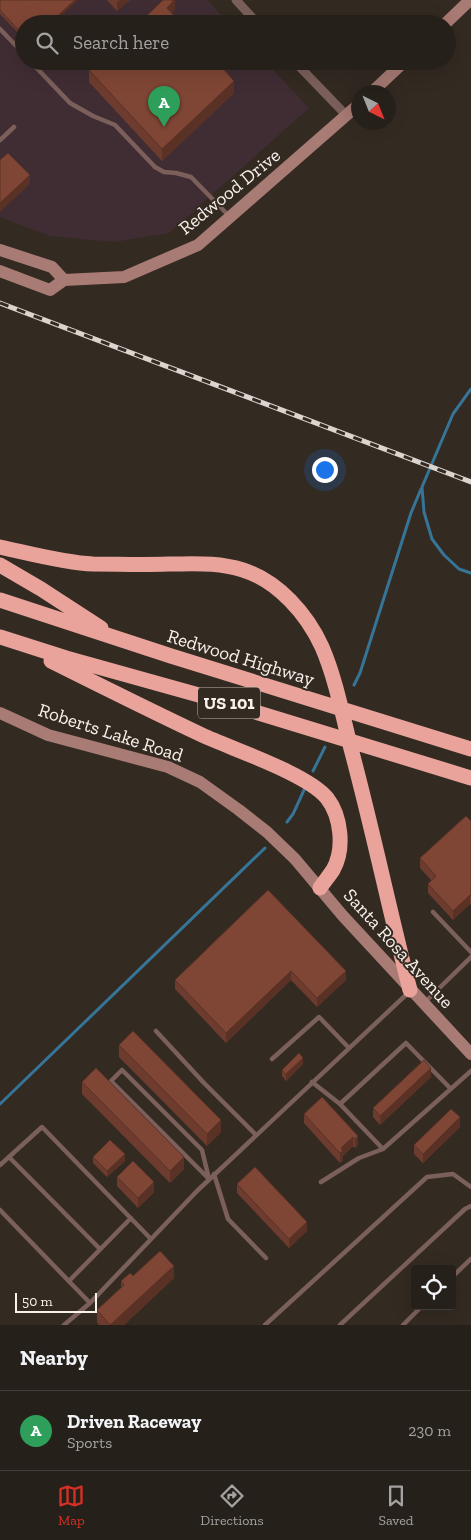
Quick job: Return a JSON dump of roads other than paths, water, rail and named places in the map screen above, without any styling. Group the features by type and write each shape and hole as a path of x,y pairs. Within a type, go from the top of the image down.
{"highway":[{"path":"0,546 90,564 212,563 244,570 266,580 298,609 322,647 334,684 356,766 410,990"},
{"path":"0,565 117,638"},
{"name":"Redwood Highway","path":"0,600 471,749"},
{"path":"0,637 204,736 291,773 314,785 326,797 334,811 339,829 340,848 334,868 320,888"},
{"name":"US 101","path":"0,637 66,658 222,701 471,778"}],"street":[{"path":"236,0 248,15"},
{"path":"454,15 470,0"},
{"path":"303,70 347,116"},
{"path":"379,85 395,70"},
{"name":"Redwood Drive","path":"0,271 50,290 64,280 124,277 198,246 351,112"},
{"path":"0,250 52,268 64,280"},
{"name":"Roberts Lake Road","path":"0,712 48,735 168,767 200,782 267,832 295,859 320,888"},
{"name":"Santa Rosa Avenue","path":"320,888 410,990 469,1049"}],"lane":[{"path":"0,29 15,45"},
{"path":"39,70 70,103 93,116 115,125 155,167 164,172 191,177 230,217"},
{"path":"0,140 14,127"},
{"path":"433,912 471,952"},
{"path":"423,1004 471,957"},
{"path":"64,1325 90,1303 214,1174 410,990"},
{"path":"272,1059 319,1017 349,1048"},
{"path":"156,1031 256,1135"},
{"path":"340,1104 406,1043 452,1089"},
{"path":"122,1070 202,1150 209,1179 111,1081 122,1070"},
{"path":"321,1182 358,1158 384,1149 471,1071"},
{"path":"312,1082 340,1104 384,1149"},
{"path":"0,1165 42,1127 151,1239"},
{"path":"9,1157 100,1248"},
{"path":"214,1174 228,1219 266,1258"},
{"path":"265,1325 427,1177 453,1174 471,1187"},
{"path":"340,1325 465,1209 471,1206"},
{"path":"0,1210 90,1303"},
{"path":"69,1281 131,1218"},
{"path":"456,1273 471,1259"},
{"path":"403,1325 418,1310"}],"waterway":[{"path":"471,389 453,414 422,487 424,512 432,539 444,555 459,569 471,573"},
{"path":"354,685 360,673 411,513 421,489"},
{"path":"313,771 325,747"},
{"path":"287,822 293,814 304,790"},
{"path":"0,1104 265,848"}],"railway":[{"path":"0,303 471,482"}],"place":[{"name":"Driven Raceway","path":"164,127"}]}
